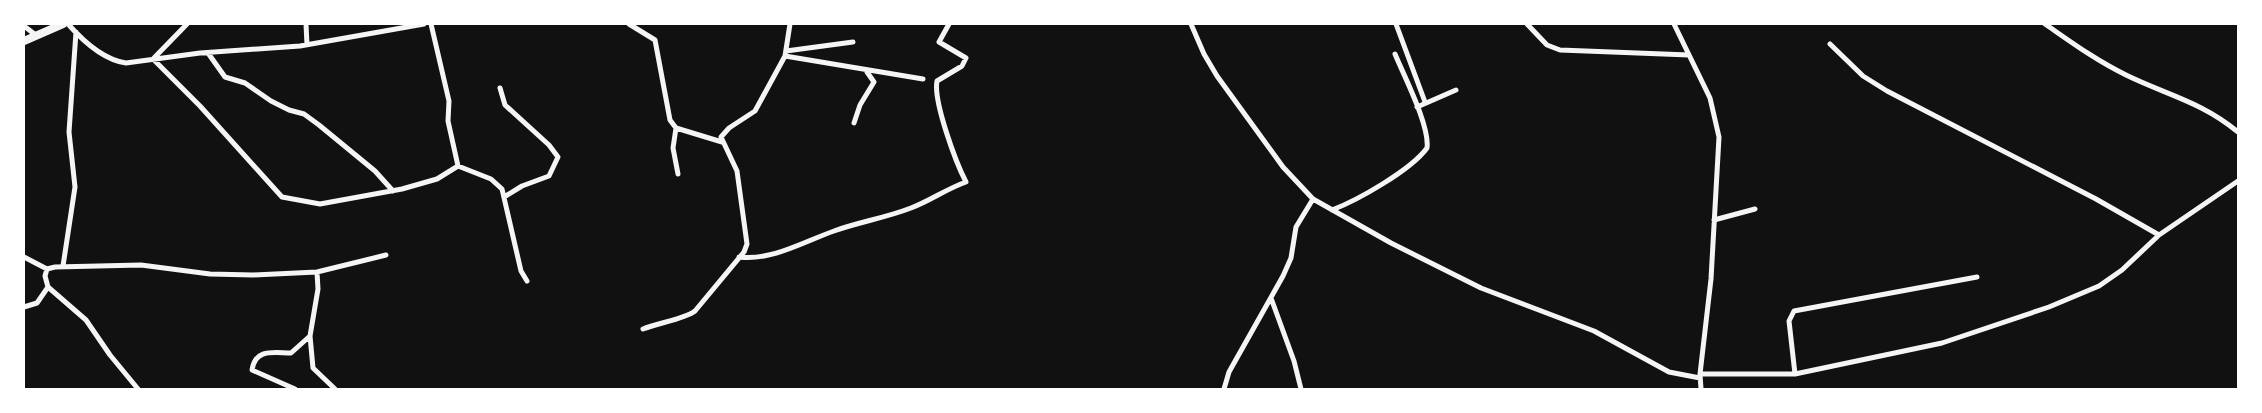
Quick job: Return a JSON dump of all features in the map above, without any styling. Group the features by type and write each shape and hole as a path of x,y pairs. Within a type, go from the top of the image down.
{"highway":[{"path":"24,41 63,24"}],"street":[{"path":"68,24 114,61 126,63 208,53 307,45 424,24"},
{"path":"153,59 187,24"},
{"path":"306,24 307,45"},
{"path":"431,24 449,101 448,121 458,166"},
{"path":"628,24 655,40 670,120 676,128 722,142"},
{"path":"643,329 659,322 690,315 695,311 739,257 747,244 737,171 721,137 723,133 755,111 785,54 790,24"},
{"path":"739,257 756,259 807,243 840,229 881,219 912,208 966,182 958,168 938,101 938,80 962,66 966,58 939,42 949,24"},
{"path":"1191,24 1204,54 1218,76 1283,167 1313,199 1481,288 1594,331 1669,372 1700,376 1794,374 1942,343 2081,295 2122,270 2159,235 2238,181"},
{"path":"1396,24 1425,102"},
{"path":"1527,24 1547,45 1560,50 1689,55"},
{"path":"1674,24 1710,98 1719,134 1711,279 1700,376 1701,389"},
{"path":"2045,24 2093,57 2154,88 2190,100 2210,111 2238,132"},
{"path":"24,26 36,36"},
{"path":"63,266 75,187 69,132 76,32"},
{"path":"785,54 853,42"},
{"path":"1830,44 1863,76 1887,90 2096,199 2159,235"},
{"path":"208,53 225,76 245,83 271,101 289,110 304,114 375,171 393,190"},
{"path":"785,54 867,72 922,79"},
{"path":"1332,210 1353,202 1423,154 1428,142 1417,107 1395,54"},
{"path":"153,59 200,106 282,197 320,204 393,190 437,179 458,166"},
{"path":"854,123 860,105 874,82 867,72"},
{"path":"500,88 505,105 550,145 558,157 549,176 522,186 504,197"},
{"path":"1417,107 1456,90"},
{"path":"676,128 673,148 678,174"},
{"path":"458,166 491,179 502,189 521,271 527,281"},
{"path":"1224,389 1229,372 1271,298 1291,258 1296,227 1313,199"},
{"path":"1714,220 1755,209"},
{"path":"24,257 47,269 63,266 142,265 232,275 317,272 386,256"},
{"path":"47,269 45,276 48,286 86,320 110,356 138,389"},
{"path":"317,272 318,288 310,336 314,368 335,389"},
{"path":"1794,374 1789,321 1794,311 1977,278"},
{"path":"24,307 37,303 48,286"},
{"path":"1271,298 1294,360 1301,389"},
{"path":"295,389 258,374 252,370 253,363 258,355 267,352 291,353 310,336"}]}
